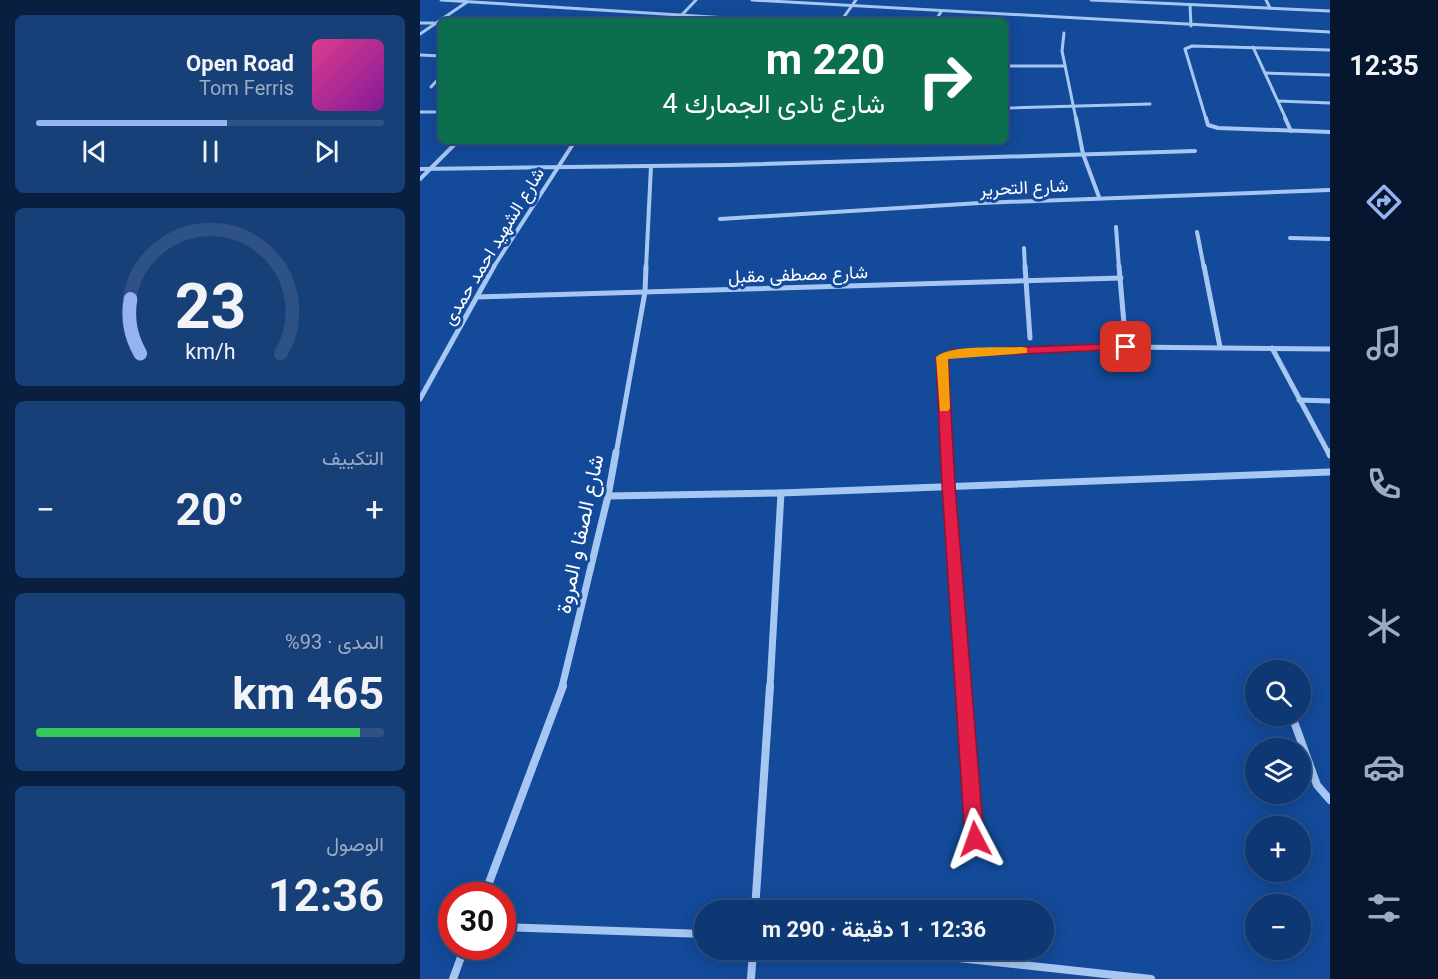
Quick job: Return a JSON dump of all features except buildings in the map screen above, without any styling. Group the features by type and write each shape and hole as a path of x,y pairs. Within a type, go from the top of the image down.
{"street":[{"path":"441,0 728,18"},
{"path":"678,18 696,0"},
{"path":"752,0 1330,32"},
{"path":"843,18 856,0"},
{"path":"1092,0 1330,11"},
{"path":"1198,0 1200,6"},
{"path":"1266,0 1270,8"},
{"path":"443,18 469,1"},
{"path":"1190,5 1191,26"},
{"path":"937,18 941,12"},
{"path":"420,34 438,21"},
{"path":"420,23 435,23"},
{"path":"1064,33 1061,43 1083,154 1099,197"},
{"path":"1330,50 1185,47 1205,122 1218,128 1330,132"},
{"path":"1253,48 1291,131"},
{"path":"420,55 438,56"},
{"path":"1008,66 1065,66"},
{"path":"1265,73 1330,75"},
{"path":"431,87 438,79"},
{"path":"1278,101 1330,103"},
{"path":"1008,108 1150,104"},
{"path":"420,112 438,112"},
{"path":"420,179 455,144"},
{"name":"شارع الشهيد احمد حمدى","path":"420,399 496,262 573,144"},
{"path":"420,169 651,166 1195,152"},
{"name":"شارع الصفا و المروة","path":"489,882 567,675 608,496 645,292 651,166"},
{"name":"شارع التحرير","path":"720,219 1099,197 1330,190"},
{"path":"1116,227 1126,347"},
{"path":"1197,232 1220,347"},
{"path":"1290,238 1330,239"},
{"path":"1024,248 1030,338"},
{"name":"شارع مصطفى مقبل","path":"477,297 1120,278"},
{"path":"975,839 948,485 942,357 952,354 1126,347 1330,349"},
{"path":"1272,348 1330,455"},
{"path":"1299,400 1330,401"},
{"path":"608,496 781,493 1330,472"},
{"path":"756,900 765,785 781,493"},
{"path":"1296,726 1317,785 1330,800"},
{"path":"516,927 694,934"},
{"path":"453,979 460,960"},
{"path":"751,979 752,960"},
{"path":"976,960 1151,979"}],"slow traffic":[{"path":"944,408 942,357 952,354 1023,351"}],"route":[{"path":"975,839 948,485 942,357 952,354 1126,347"}]}
